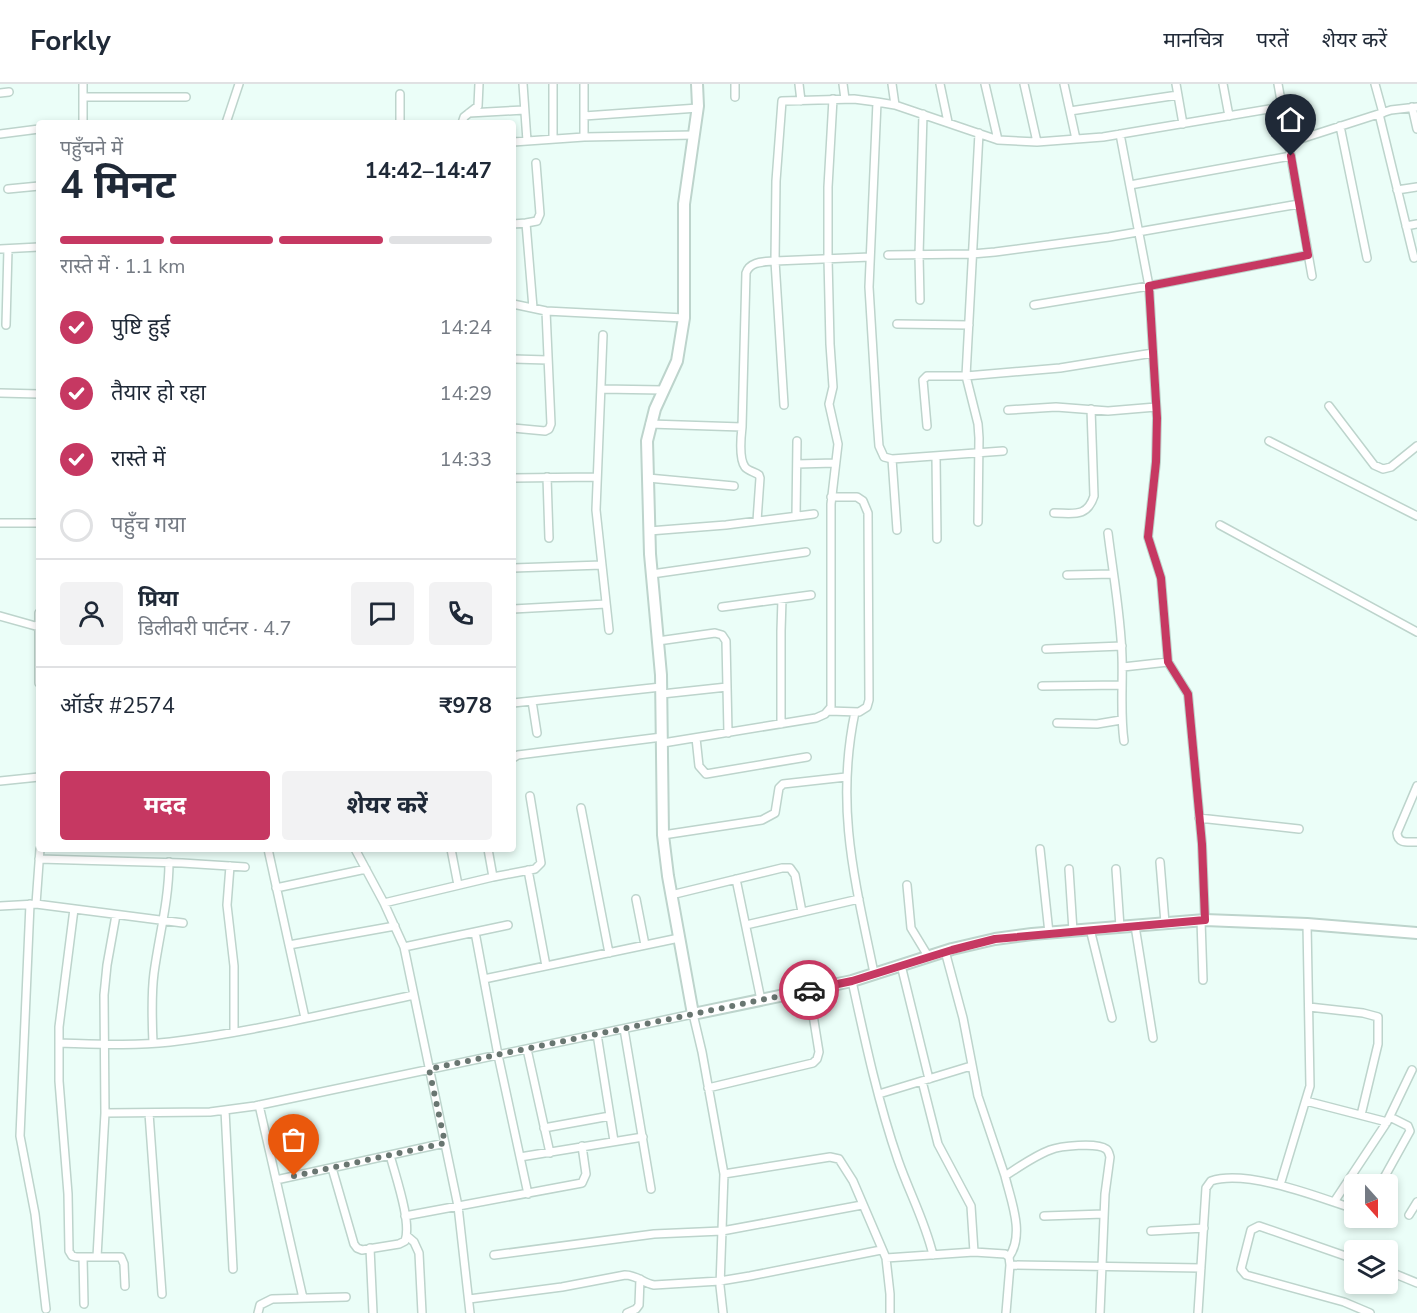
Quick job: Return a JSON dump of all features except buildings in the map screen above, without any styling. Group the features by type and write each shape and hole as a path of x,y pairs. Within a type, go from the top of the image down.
{"street":[{"path":"83,84 83,120"},
{"path":"227,120 239,84"},
{"path":"464,120 478,106 479,84"},
{"path":"523,84 526,141"},
{"path":"553,84 553,139"},
{"path":"584,137 585,84"},
{"path":"697,84 698,108 684,204 684,318 677,361 650,424 647,441 651,574 661,690 663,835 671,895 724,1174 720,1281 723,1313"},
{"path":"735,84 735,97"},
{"path":"799,84 801,101"},
{"path":"843,84 845,99"},
{"path":"892,84 895,105"},
{"path":"940,84 948,122"},
{"path":"985,84 998,140"},
{"path":"1024,84 1037,142"},
{"path":"1074,84 1064,85 1076,139"},
{"path":"1176,84 1183,124"},
{"path":"1223,84 1229,116"},
{"path":"1278,84 1312,276"},
{"path":"1375,84 1414,258"},
{"path":"0,93 9,92"},
{"path":"400,94 400,120"},
{"path":"1070,111 1178,95"},
{"path":"83,97 186,97"},
{"path":"829,711 831,707 831,497 838,444 829,405 833,387 830,344 828,187 833,99"},
{"path":"784,405 775,261 776,181 782,101 845,99 877,102 895,105 998,140 1037,142 1120,134 1281,107"},
{"path":"877,102 869,287 879,446 884,457 892,459 1003,451"},
{"path":"1288,143 1381,114 1414,107 1417,129"},
{"path":"584,116 698,108"},
{"path":"469,113 524,110"},
{"path":"920,300 923,114"},
{"path":"1340,126 1367,258"},
{"path":"0,134 36,129"},
{"path":"978,522 978,424 966,376 979,133"},
{"path":"1120,134 1149,286 1156,407 1156,462 1148,537 1161,578 1168,662 1188,694 1199,818 1203,980"},
{"path":"516,142 584,137 694,135"},
{"path":"1130,185 1291,156"},
{"path":"516,224 537,221 539,218 536,163"},
{"path":"8,189 36,186"},
{"path":"1397,190 1417,187"},
{"path":"888,255 972,254 1139,232 1299,204"},
{"path":"526,223 533,308"},
{"path":"1406,226 1417,224"},
{"path":"6,325 4,249 36,247"},
{"path":"1034,305 1149,286 1308,255"},
{"path":"757,521 760,478 759,475 745,467 741,441 748,268 753,264 775,261 870,257"},
{"path":"516,305 546,311 684,318"},
{"path":"516,428 538,431 549,429 551,424 546,311"},
{"path":"897,324 969,325"},
{"path":"603,335 596,510 609,630"},
{"path":"927,426 922,380 931,375 966,376 1060,368 1153,353"},
{"path":"516,359 548,360"},
{"path":"601,389 663,390"},
{"path":"0,393 36,394"},
{"path":"1008,410 1056,406 1108,411 1156,407"},
{"path":"1329,406 1374,465 1383,469 1391,467 1417,446"},
{"path":"1054,513 1081,512 1088,510 1091,506 1094,496 1091,409"},
{"path":"650,424 742,427"},
{"path":"796,516 797,441"},
{"path":"1269,441 1417,516"},
{"path":"936,456 937,539"},
{"path":"892,459 897,530"},
{"path":"796,464 835,464"},
{"path":"547,477 549,538"},
{"path":"516,478 597,477"},
{"path":"648,478 734,486"},
{"path":"516,756 696,738 816,718 829,711 863,711 869,699 868,513 863,501 857,497 831,497"},
{"path":"649,531 814,514"},
{"path":"0,523 36,523"},
{"path":"1220,525 1417,632"},
{"path":"1108,533 1122,646 1121,720 1124,741"},
{"path":"651,574 806,552"},
{"path":"516,568 602,565"},
{"path":"1067,576 1113,574"},
{"path":"722,607 811,595"},
{"path":"781,724 782,599"},
{"path":"516,609 606,604"},
{"path":"0,616 36,626"},
{"path":"658,641 722,634 726,641 728,733"},
{"path":"1046,650 1122,646"},
{"path":"1122,667 1168,662"},
{"path":"1042,686 1122,685"},
{"path":"516,703 661,690 727,687"},
{"path":"532,701 537,733"},
{"path":"855,712 846,777 847,820 851,862 874,973"},
{"path":"1057,723 1097,724 1121,720"},
{"path":"696,738 699,766 706,774 807,757"},
{"path":"0,781 36,777"},
{"path":"663,835 762,820 775,813 779,788 783,784 846,777"},
{"path":"1417,786 1396,833 1401,841 1417,842"},
{"path":"384,903 539,867 541,863 530,796"},
{"path":"581,808 609,953"},
{"path":"1199,818 1299,829"},
{"path":"1040,849 1049,933"},
{"path":"40,852 33,904 20,1137 35,1214 46,1309"},
{"path":"269,852 305,1018"},
{"path":"357,852 404,947 458,1206 471,1313"},
{"path":"452,852 458,885"},
{"path":"489,852 493,877"},
{"path":"39,860 169,862 245,867"},
{"path":"153,1043 151,1017 154,973 169,884 169,862"},
{"path":"1160,862 1165,923"},
{"path":"230,866 227,905 234,966 234,1032"},
{"path":"671,895 790,868 795,875 802,912"},
{"path":"276,888 366,869"},
{"path":"1069,869 1074,931"},
{"path":"1116,869 1120,927"},
{"path":"528,870 546,966"},
{"path":"736,879 761,1000"},
{"path":"907,885 911,928 928,957"},
{"path":"636,899 645,945"},
{"path":"746,925 859,899"},
{"path":"0,906 33,904 183,923"},
{"path":"74,909 62,990 59,1043 59,1081 68,1194 69,1251 72,1256 117,1256 123,1259 125,1286"},
{"path":"98,1257 105,1113 103,1044 107,965 116,915"},
{"path":"105,1113 225,1110 259,1105 852,981 945,951 995,939 1203,920 1307,924 1417,933"},
{"path":"1281,1185 1310,1086 1307,924"},
{"path":"404,947 508,925"},
{"path":"289,945 395,926"},
{"path":"1135,926 1153,1038"},
{"path":"1090,929 1112,1018"},
{"path":"475,932 498,1055 528,1194"},
{"path":"484,979 679,938"},
{"path":"945,951 963,1018 980,1104 1005,1176 1013,1209 1017,1234 1009,1261 1006,1313"},
{"path":"901,965 938,1144 971,1206 974,1252"},
{"path":"852,981 879,1094 898,1161 928,1231 933,1255"},
{"path":"708,1088 813,1064 819,1052 809,990"},
{"path":"59,1043 153,1043 234,1032 414,995"},
{"path":"1310,1007 1378,1017 1378,1044 1361,1115"},
{"path":"624,1029 651,1189"},
{"path":"597,1034 614,1141"},
{"path":"527,1049 550,1153"},
{"path":"879,1094 971,1066"},
{"path":"1334,1202 1389,1119 1412,1070"},
{"path":"1306,1101 1361,1115 1389,1119 1413,1127 1386,1174"},
{"path":"259,1105 303,1298"},
{"path":"225,1110 233,1269"},
{"path":"149,1113 162,1294"},
{"path":"544,1128 610,1116"},
{"path":"520,1157 643,1137"},
{"path":"276,1180 445,1143"},
{"path":"1005,1176 1038,1155 1057,1148 1095,1145 1106,1148 1110,1157 1104,1214 1100,1313"},
{"path":"405,1216 582,1183 586,1174 582,1146"},
{"path":"332,1168 357,1248 399,1244 405,1241 407,1236 405,1216 390,1155"},
{"path":"724,1174 830,1157 839,1159 845,1167 886,1258 890,1313"},
{"path":"1198,1313 1206,1188 1211,1181 1241,1179 1281,1185 1344,1206"},
{"path":"1409,1215 1417,1203"},
{"path":"494,1255 654,1234 722,1231 862,1205"},
{"path":"1044,1216 1104,1214"},
{"path":"1344,1256 1259,1226 1251,1230 1241,1269 1246,1275 1344,1302 1370,1313"},
{"path":"1151,1231 1204,1228"},
{"path":"407,1236 414,1242 419,1253 422,1313"},
{"path":"370,1248 373,1313"},
{"path":"469,1299 625,1275 634,1275 647,1284 654,1285 720,1281 881,1250"},
{"path":"886,1258 974,1252 1000,1253 1009,1261 1201,1268"},
{"path":"83,1257 84,1304"},
{"path":"1398,1275 1417,1283"},
{"path":"627,1313 639,1305 640,1279"},
{"path":"258,1313 260,1305 265,1301 346,1297"}],"way so far":[{"path":"294,1176 445,1143 429,1069 809,990"}],"route":[{"path":"809,990 852,981 995,939 1205,920 1202,844 1188,694 1168,662 1161,578 1148,537 1156,462 1157,418 1149,286 1308,255 1291,156"}]}
